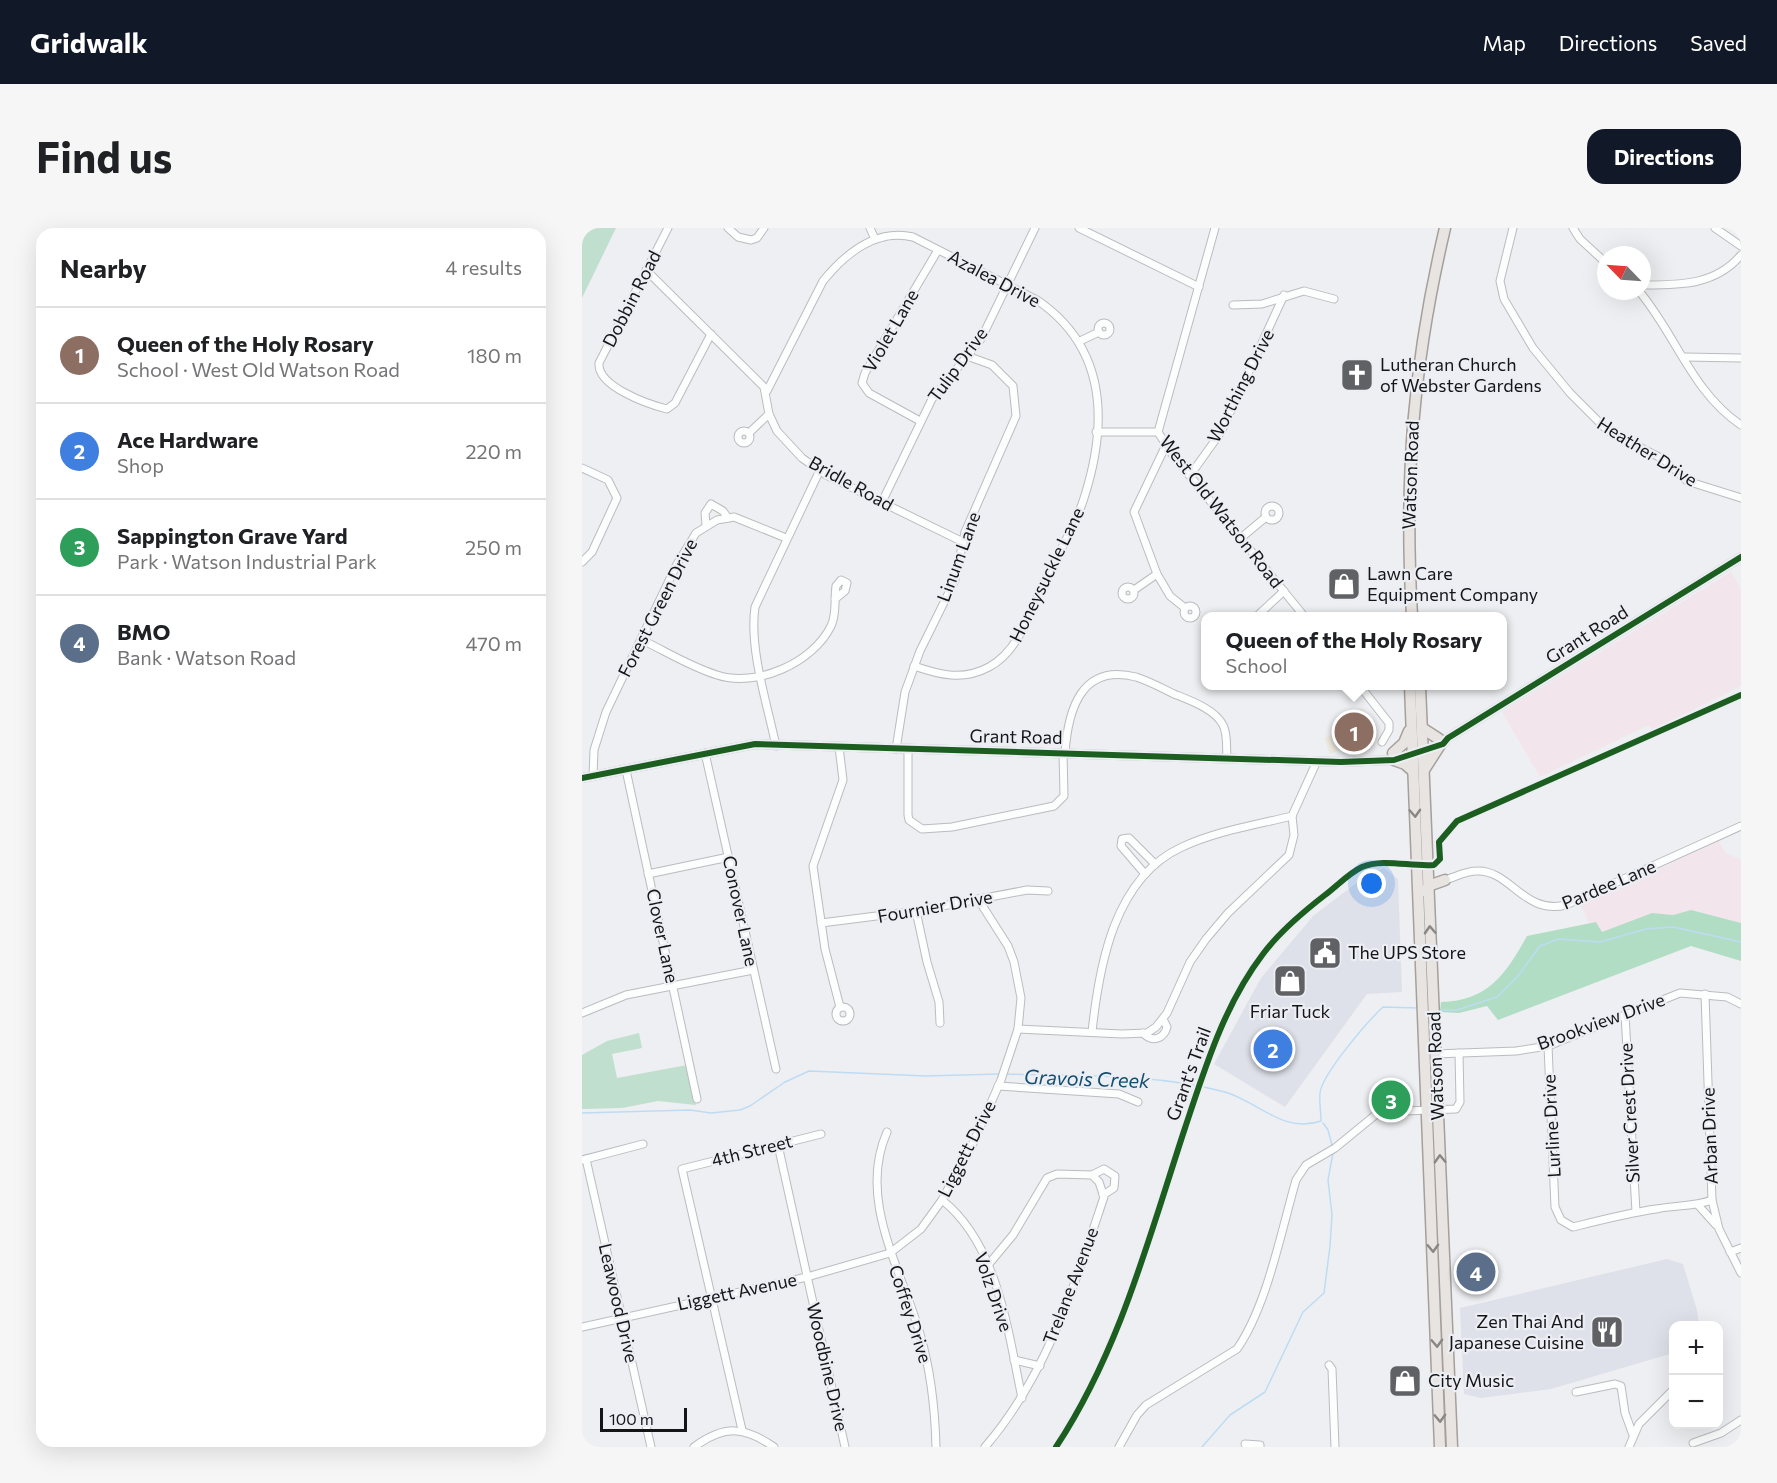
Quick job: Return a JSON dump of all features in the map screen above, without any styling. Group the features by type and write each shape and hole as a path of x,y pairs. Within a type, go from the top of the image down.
{"main road":[{"name":"Watson Road","path":"1412,612 1408,503 1413,412 1424,326 1445,228"},
{"name":"Watson Road","path":"1411,690 1417,726"},
{"name":"Watson Road","path":"1420,690 1417,750 1425,889 1433,1111 1452,1447"},
{"path":"1417,726 1442,741 1418,771 1391,757 1417,726"},
{"name":"Watson Road","path":"1418,771 1425,889"},
{"path":"1425,889 1445,880"},
{"path":"1425,889 1445,880"},
{"name":"Watson Road","path":"1429,1018 1435,1054 1433,1111 1440,1447"}],"street":[{"name":"Dobbin Road","path":"668,228 599,363 598,370 610,383 650,404 667,409 675,403 711,334"},
{"path":"728,228 738,237 750,240 757,237 764,228"},
{"path":"646,270 767,391 823,281 843,258 874,237 870,228"},
{"name":"Tulip Drive","path":"882,502 932,399 981,339 1010,285 1035,228"},
{"path":"1080,228 1199,287"},
{"name":"West Old Watson Road","path":"1215,228 1158,432 1166,445 1301,612"},
{"name":"Heather Drive","path":"1513,228 1500,281 1504,299 1533,348 1570,393 1608,431 1663,459 1687,481 1741,498"},
{"path":"1573,228 1580,239 1597,255"},
{"path":"1715,228 1741,246"},
{"name":"Azalea Drive","path":"874,237 886,233 904,234 1010,285 1053,311 1080,341 1096,387 1096,432"},
{"name":"Violet Lane","path":"920,421 869,393 862,383 865,373 938,249"},
{"path":"1651,285 1679,286 1702,280 1730,266 1741,255"},
{"path":"1233,305 1262,304 1284,295 1304,291 1334,299"},
{"name":"Worthing Drive","path":"1191,474 1221,432 1284,295"},
{"path":"1645,300 1684,357 1705,394 1720,410 1741,425"},
{"path":"1080,341 1099,332"},
{"name":"Linum Lane","path":"896,749 903,701 914,666 955,580 963,542 1017,416 1013,386 992,365 967,356"},
{"path":"1684,357 1741,358"},
{"name":"Bridle Road","path":"767,391 769,414 777,431 802,458 820,470 963,542"},
{"path":"749,433 769,414"},
{"path":"1096,432 1158,432"},
{"name":"Honeysuckle Lane","path":"914,666 948,676 962,676 988,668 1013,648 1085,496 1096,432"},
{"path":"1166,445 1134,512 1157,574 1170,596 1185,608"},
{"path":"582,468 608,480 617,498 592,552 582,562"},
{"path":"776,746 757,662 752,626 755,607 820,470"},
{"path":"706,525 705,513 711,504 723,511 728,518 744,520 786,538"},
{"path":"1242,537 1266,517"},
{"name":"Forest Green Drive","path":"593,776 594,750 606,712 677,564 696,532 706,525 728,518"},
{"name":"Grant Road","path":"582,778 754,744 1354,762 1391,757 1442,741 1741,557"},
{"path":"1134,590 1157,574"},
{"path":"1261,612 1284,591"},
{"path":"642,640 718,676 745,680 762,676 793,663 822,641 832,624 835,599"},
{"path":"908,750 908,815 909,820 922,829 952,826 1054,806 1064,796 1064,752 1071,710 1079,695 1101,677 1122,675 1137,678 1191,701 1218,718 1227,737 1227,757"},
{"path":"1363,690 1389,723 1389,730 1382,742"},
{"path":"839,747 843,780 813,866 821,923 840,1007"},
{"name":"Conover Lane","path":"705,753 776,1069"},
{"path":"1018,1029 1143,1033 1156,1027 1163,1019 1190,962 1206,939 1228,913 1289,855 1294,835 1292,816 1317,761"},
{"name":"Clover Lane","path":"626,770 697,1099"},
{"path":"1092,1032 1096,994 1116,921 1145,874 1155,864 1181,847 1230,830 1292,816"},
{"name":"Pardee Lane","path":"1445,880 1467,873 1485,872 1495,875 1534,903 1556,908 1741,826"},
{"path":"1145,874 1121,846 1122,839 1129,838 1155,864"},
{"path":"648,874 729,857"},
{"name":"Fournier Drive","path":"821,923 916,911 1027,890 1048,891"},
{"name":"Liggett Drive","path":"890,1252 921,1228 942,1200 974,1141 1000,1083 1018,1029 1021,998 1014,962 1008,945 978,899"},
{"path":"916,911 927,962 939,1002 940,1023"},
{"path":"582,1013 626,995 753,970"},
{"name":"Brookview Drive","path":"1435,1054 1516,1051 1548,1046 1680,993 1727,997 1741,1004"},
{"name":"Arban Drive","path":"1705,994 1712,1200 1719,1229 1741,1273"},
{"name":"Silver Crest Drive","path":"1625,1014 1636,1212"},
{"name":"Lurline Drive","path":"1548,1046 1556,1207 1561,1220 1573,1227 1636,1212"},
{"path":"1119,1447 1137,1415 1146,1405 1237,1349 1247,1334 1258,1307 1296,1180 1306,1165 1332,1149 1379,1112 1454,1110 1460,1102 1459,1053"},
{"path":"1000,1083 1119,1094 1138,1102"},
{"name":"Coffey Drive","path":"887,1132 878,1158 876,1176 890,1252 920,1333 928,1366 936,1447"},
{"name":"4th Street","path":"712,1296 682,1169 821,1134"},
{"path":"584,1159 643,1144"},
{"name":"Woodbine Drive","path":"778,1145 845,1447"},
{"name":"Leawood Drive","path":"584,1159 651,1447"},
{"name":"Trelane Avenue","path":"985,1447 1022,1398 1040,1366 1061,1322 1103,1195 1114,1188 1115,1176 1104,1169 1092,1175"},
{"path":"988,1265 1013,1235 1047,1178 1057,1174 1092,1175 1099,1182 1103,1195"},
{"name":"Volz Drive","path":"942,1200 965,1223 988,1265 999,1299 1022,1398"},
{"path":"1636,1212 1680,1204 1698,1205 1712,1200"},
{"path":"1698,1205 1719,1229"},
{"path":"1730,1252 1741,1248"},
{"name":"Liggett Avenue","path":"582,1327 712,1296 807,1277 890,1252"},
{"path":"712,1296 742,1430"},
{"path":"1014,1360 1040,1366"},
{"path":"1329,1365 1332,1369 1335,1447"},
{"path":"1576,1392 1615,1384 1621,1386 1625,1413 1633,1435"},
{"path":"1629,1447 1633,1435 1648,1412 1669,1393"},
{"path":"1694,1443 1720,1433 1741,1420"},
{"path":"694,1447 709,1436 723,1431 742,1430 774,1447"},
{"path":"1245,1444 1260,1446 1269,1444"}],"shaded area":[{"path":"1731,572 1741,589 1741,686 1652,730 1649,725 1540,777 1502,712"},
{"path":"1363,708 1371,726 1366,730 1363,741 1330,754 1324,738 1356,726 1352,712"},
{"path":"1719,841 1725,853 1741,860 1741,923 1691,910 1673,915 1652,913 1602,932 1596,922 1589,923 1581,905"},
{"path":"1384,868 1398,879 1402,992 1367,994 1285,1107 1214,1064 1261,978 1313,916 1367,875"},
{"path":"1667,1259 1683,1264 1698,1321 1669,1321 1669,1354 1551,1389 1481,1398 1464,1394 1460,1308"}],"green space":[{"path":"582,228 616,228 582,298"},
{"path":"1691,910 1741,923 1741,961 1691,946 1498,1020 1487,1006 1459,1013 1440,1012 1441,1002 1471,997 1494,983 1511,962 1527,936 1596,922 1602,932 1652,913 1673,915"},
{"path":"639,1033 642,1048 612,1054 617,1078 687,1065 696,1105 658,1101 622,1108 582,1109 582,1055 607,1041"}],"waterway":[{"name":"Gravois Creek","path":"1438,1010 1457,1010 1497,997 1518,976 1540,946 1559,939 1600,942 1646,929 1673,927 1741,942"},
{"name":"Gravois Creek","path":"1006,1074 1144,1078 1171,1081 1225,1092 1283,1120 1307,1124 1321,1121 1320,1093 1323,1084 1347,1048 1376,1014 1383,1007 1418,1008"},
{"name":"Gravois Creek","path":"582,1113 690,1110 711,1113 740,1110 750,1106 785,1082 809,1071 926,1076 998,1074"},
{"path":"1323,1123 1328,1130 1332,1145"},
{"path":"1202,1447 1230,1415 1265,1392 1303,1312 1324,1293 1332,1215 1328,1180 1333,1153"}],"cycle path":[{"path":"582,778 755,744 1341,762 1394,760 1443,744 1448,738 1741,557"},
{"name":"Grant's Trail","path":"1056,1447 1098,1372 1131,1292 1192,1105 1226,1016 1249,974 1277,937 1308,908 1362,867 1379,863 1434,865 1440,859 1439,842 1457,821 1741,695"}],"place":[{"name":"Lutheran Church of Webster Gardens","path":"1357,375"},
{"name":"Lawn Care Equipment Company","path":"1344,584"},
{"name":"Queen of the Holy Rosary","path":"1354,732"},
{"name":"The UPS Store","path":"1325,953"},
{"name":"Friar Tuck","path":"1290,981"},
{"name":"Ace Hardware","path":"1273,1049"},
{"name":"Sappington Grave Yard","path":"1391,1100"},
{"name":"BMO","path":"1476,1272"},
{"name":"Zen Thai And Japanese Cuisine","path":"1607,1332"},
{"name":"City Music","path":"1405,1381"}]}
